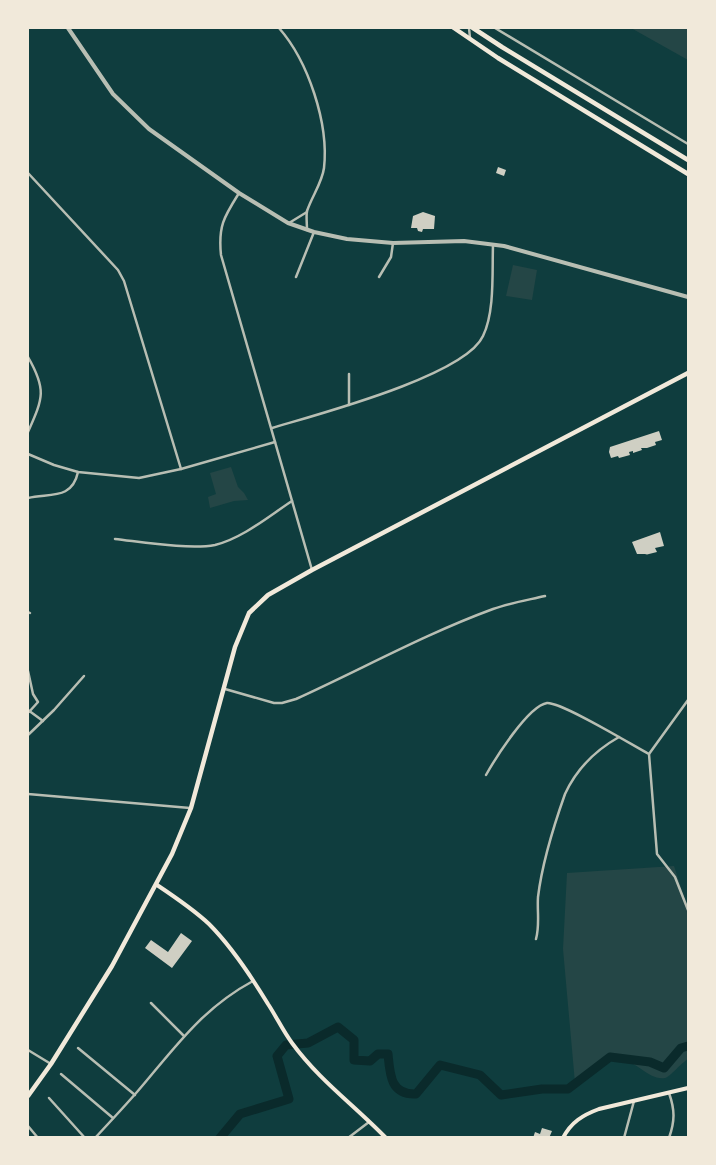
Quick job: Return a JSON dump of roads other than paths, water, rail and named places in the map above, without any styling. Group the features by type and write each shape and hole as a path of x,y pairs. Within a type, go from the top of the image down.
{"main road":[{"path":"454,28 514,68 688,174"},
{"path":"471,28 688,160"},
{"path":"28,1096 51,1064 112,966 157,885 184,829 192,808 235,647 248,613 255,605 268,595 312,570 688,374"},
{"path":"157,885 195,911 210,925 253,981 292,1043 315,1072 334,1091 370,1121 386,1138"},
{"path":"562,1138 570,1125 586,1114 688,1088"}],"street":[{"path":"68,28 113,94 149,129 239,193 288,223 314,232 347,239 393,243 464,241 493,244 518,249 688,298"},
{"path":"279,28 302,61 316,101 323,130 324,168 306,212 307,230"},
{"path":"470,39 471,28"},
{"path":"494,28 688,144"},
{"path":"28,172 118,270 124,282 181,469"},
{"path":"239,193 221,225 219,235 221,255 312,570"},
{"path":"288,223 306,212"},
{"path":"296,277 314,232"},
{"path":"379,277 391,257 393,243"},
{"path":"272,428 349,405 403,386 461,358 475,348 482,338 487,325 493,244"},
{"path":"28,357 41,385 42,398 28,432"},
{"path":"349,374 349,405"},
{"path":"28,454 54,465 78,472 139,478 181,469 275,442"},
{"path":"28,498 70,490 76,481 78,472"},
{"path":"115,539 202,547 217,544 252,527 292,500"},
{"path":"223,688 274,703 282,703 296,699 456,624 495,609 545,596"},
{"path":"28,671 33,694 38,702 28,711 43,721"},
{"path":"28,735 84,676"},
{"path":"688,700 649,754 657,854 675,877 688,910"},
{"path":"486,775 519,726 535,708 547,703 557,705 649,754"},
{"path":"536,939 538,931 538,897 565,794 571,782 590,759 619,737"},
{"path":"28,794 192,808"},
{"path":"94,1138 135,1095 184,1036 208,1011 253,981"},
{"path":"151,1003 184,1036"},
{"path":"78,1048 135,1095"},
{"path":"28,1050 51,1064"},
{"path":"61,1074 113,1118"},
{"path":"669,1094 673,1106 674,1120 669,1138"},
{"path":"49,1098 85,1138"},
{"path":"624,1138 634,1101"},
{"path":"348,1138 370,1121"},
{"path":"28,1126 38,1138"}],"waterway":[{"path":"220,1138 240,1114 289,1099 277,1056 286,1045 308,1043 338,1027 354,1040 354,1060 370,1061 378,1054 388,1054 391,1076 396,1087 401,1091 416,1094 440,1065 480,1075 501,1095 542,1089 568,1089 610,1057 650,1062 664,1068 681,1048 688,1046"}]}
